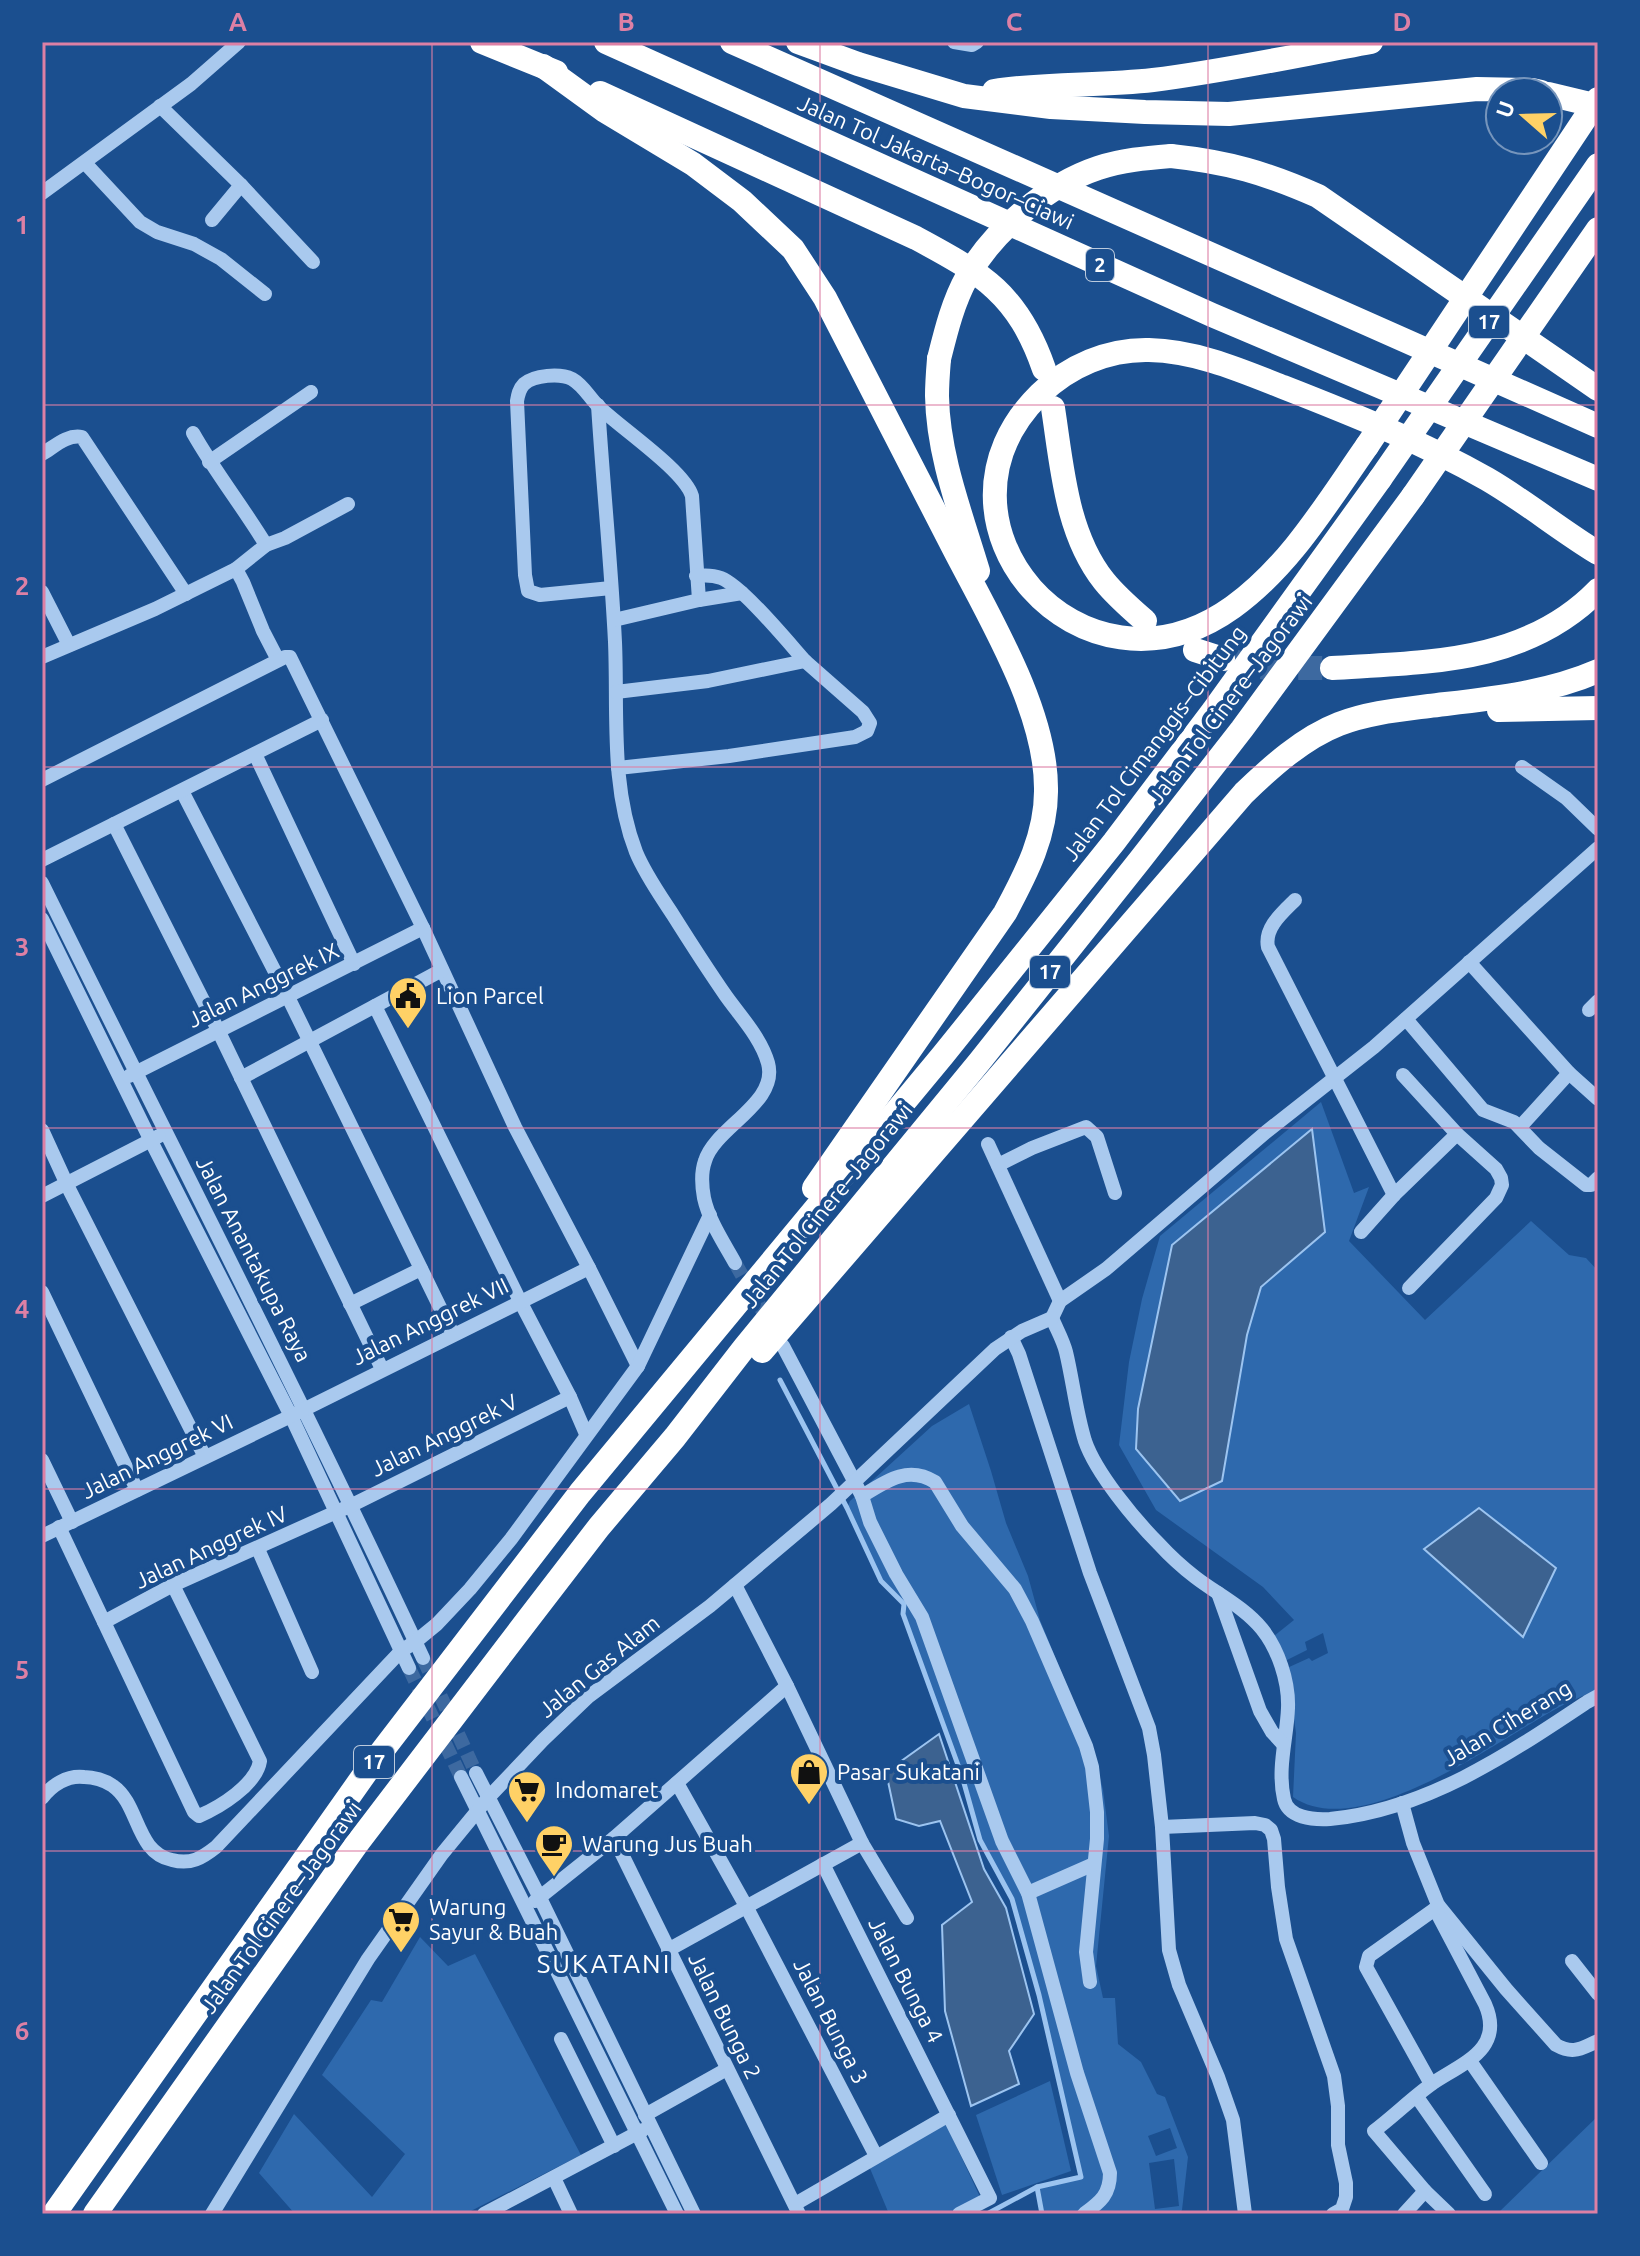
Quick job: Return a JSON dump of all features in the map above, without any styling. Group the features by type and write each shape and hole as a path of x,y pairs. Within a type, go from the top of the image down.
{"highway":[{"path":"482,42 543,66 916,238 959,261 995,287 1020,315 1037,347 1044,369"},
{"name":"Jalan Tol Jakarta–Bogor–Ciawi","path":"606,42 1212,315 1598,479"},
{"name":"Jalan Tol Jakarta–Bogor–Ciawi","path":"732,42 1598,426"},
{"path":"798,42 964,96 1051,107 1229,114 1484,89"},
{"path":"964,96 1019,87 1104,84 1196,74 1371,42"},
{"path":"543,66 605,111 693,164 742,201 793,249 825,298 998,635 1029,703 1044,754 1047,790 1041,833 1028,871 1005,913 718,1327"},
{"path":"1564,98 1598,106"},
{"path":"1598,99 1367,446 1298,544 1262,583 1231,609 1178,634 1154,639 1127,639 1081,627 1059,615 1028,585 1006,549 1000,532 995,494 1010,436 1028,408 1050,384 1087,362 1128,351 1147,350 1189,355 1227,366 1400,435 1490,480 1598,553"},
{"path":"998,635 950,480 937,395 939,359 949,319 967,278 990,244 1023,212 1062,185 1096,168 1171,156 1244,167 1278,178 1318,196 1598,389"},
{"name":"Jalan Tol Cimanggis–Cibitung","path":"718,1327 1114,842 1213,711 1380,479 1598,165"},
{"name":"Jalan Tol Cinere–Jagorawi","path":"95,2214 356,1845 599,1527 980,1061 1261,704 1413,496 1598,229"},
{"path":"1053,408 1063,479 1073,520 1102,578 1118,598 1145,621"},
{"path":"1332,668 1441,662 1496,651 1543,632 1592,596"},
{"path":"1195,650 1223,659"},
{"path":"675,1437 750,1365 1244,793 1272,766 1335,725 1380,712 1518,695 1575,681 1598,671"},
{"path":"1380,712 1598,708"},
{"name":"Jalan Tol Cinere–Jagorawi","path":"54,2214 369,1768 580,1493 718,1327"}],"street":[{"path":"42,193 191,84 239,42"},
{"path":"954,42 972,45 977,42"},
{"path":"160,106 241,185 313,262"},
{"path":"85,163 140,222 157,232 204,249 265,294"},
{"path":"212,220 241,185"},
{"path":"611,588 536,595 528,591 518,393 525,383 532,380 565,377 575,381 689,488 699,600"},
{"path":"209,462 311,392"},
{"path":"598,405 614,620 618,768 626,823 642,864 755,1037 768,1063 767,1083 755,1104 711,1147 705,1160 704,1197 735,1263"},
{"path":"193,433 209,462 266,545"},
{"path":"42,454 78,435 90,446 186,594"},
{"path":"42,657 186,594 233,570 266,545 348,504"},
{"path":"233,570 278,660"},
{"path":"618,768 729,756 855,737 867,731 870,723 863,712 805,661 742,593 720,577 696,576"},
{"path":"42,592 69,645"},
{"path":"614,620 742,593"},
{"path":"42,780 278,660 290,657 423,928 515,1127 638,1366"},
{"path":"616,692 708,681 805,661"},
{"path":"42,860 322,720"},
{"path":"255,754 354,964"},
{"path":"1522,767 1566,798 1598,829"},
{"path":"182,791 310,1041 453,1334"},
{"path":"114,824 219,1032 382,1369"},
{"path":"1283,1744 1260,1711 1218,1593 1186,1570 1145,1530 1092,1456 1081,1423 1066,1353 1052,1318 1060,1301 1106,1269 1266,1132 1406,1019 1598,848"},
{"name":"Jalan Anantakupa Raya","path":"42,883 305,1409 423,1658"},
{"path":"1295,900 1269,931 1267,941 1394,1195"},
{"name":"Jalan Anantakupa Raya","path":"42,919 291,1416 409,1668"},
{"name":"Jalan Anggrek IX","path":"122,1080 423,928"},
{"path":"1469,962 1569,1073 1598,1099"},
{"path":"241,1078 442,970"},
{"path":"375,1006 586,1434"},
{"path":"1406,1019 1483,1110 1509,1119 1520,1127 1539,1148 1579,1181 1589,1186 1598,1178"},
{"path":"1520,1127 1569,1073"},
{"path":"1403,1075 1457,1134 1496,1169 1501,1178 1500,1192 1409,1288"},
{"path":"998,1165 1086,1127 1097,1137 1115,1193"},
{"path":"42,1196 166,1133"},
{"path":"1361,1232 1457,1134"},
{"path":"44,1138 205,1457"},
{"path":"988,1144 1060,1301"},
{"path":"42,1798 67,1778 88,1777 106,1782 124,1797 154,1853 180,1862 200,1859 216,1847 401,1651 437,1624 511,1539 638,1366 710,1215"},
{"name":"Jalan Anggrek VII","path":"291,1416 589,1268"},
{"path":"350,1304 421,1269"},
{"path":"42,1292 137,1490"},
{"name":"Jalan Gas Alam","path":"212,2214 368,1959 442,1854 488,1798 588,1697 735,1585 831,1504 963,1378 1011,1337 1052,1318"},
{"path":"1011,1337 1090,1573 1149,1728 1162,1827 1168,1940 1173,1968 1233,2120 1245,2214"},
{"path":"783,1346 862,1496 896,1574 922,1617 1002,1841 1028,1893 1077,2073 1110,2173 1110,2186 1103,2199 1084,2214"},
{"name":"Jalan Anggrek V","path":"337,1512 570,1397"},
{"name":"Jalan Anggrek VI","path":"42,1536 291,1416"},
{"path":"42,1460 104,1622 194,1812 199,1816 214,1809 245,1785 257,1771 260,1761 173,1585"},
{"path":"862,1496 895,1476 928,1477 935,1482 962,1526 1015,1589 1032,1621 1092,1767 1097,1812 1086,1952 1090,1982"},
{"name":"Jalan Anggrek IV","path":"104,1622 173,1585 337,1512"},
{"path":"258,1549 312,1672"},
{"path":"735,1585 862,1843 907,1918"},
{"name":"Jalan Ciherang","path":"1218,1593 1261,1627 1273,1645 1287,1691 1283,1744 1284,1799 1286,1805 1297,1814 1313,1819 1384,1809 1458,1780 1512,1751 1598,1696"},
{"path":"526,1907 614,1838 787,1686"},
{"path":"687,2200 675,2211 478,1811 469,1775 488,1798 540,1898 694,2214"},
{"name":"Jalan Bunga 3","path":"677,1783 746,1906 876,2156"},
{"path":"1402,1803 1436,1907 1490,2014 1491,2025 1482,2048 1470,2061 1431,2084 1374,2131 1449,2214"},
{"path":"1162,1827 1255,1823 1271,1830 1286,1939 1337,2090 1338,2145 1346,2197 1342,2209 1333,2214"},
{"name":"Jalan Bunga 2","path":"614,1838 797,2209"},
{"path":"668,1950 862,1843"},
{"name":"Jalan Bunga 4","path":"823,1864 990,2198 959,2214"},
{"path":"1028,1893 1094,1864"},
{"path":"1436,1907 1556,2045 1575,2051 1598,2041"},
{"path":"1431,2084 1366,1962 1369,1956 1436,1907"},
{"path":"1572,1961 1598,1994"},
{"path":"561,2039 614,2146"},
{"path":"1470,2061 1541,2163"},
{"path":"484,2214 636,2134 648,2120 727,2069"},
{"path":"1417,2097 1485,2194"},
{"path":"797,2209 876,2156 949,2115"},
{"path":"554,2178 571,2214"},
{"path":"1404,2214 1425,2191"}],"shaded area":[{"path":"1321,1102 1354,1193 1369,1187 1349,1241 1425,1320 1531,1221 1569,1255 1586,1258 1598,1271 1598,1689 1554,1710 1463,1764 1389,1798 1353,1807 1321,1808 1293,1797 1296,1733 1287,1668 1328,1653 1323,1633 1305,1642 1307,1650 1285,1661 1274,1636 1294,1620 1263,1587 1156,1510 1119,1445 1129,1362 1142,1299 1160,1236","holes":["1325,1232 1261,1287 1247,1335 1172,1245"]},
{"path":"1312,1129 1325,1232 1261,1287 1247,1335 1222,1481 1180,1501 1136,1449 1138,1409 1172,1245"},
{"path":"969,1404 1040,1620 1093,1749 1103,1790 1109,1836 1096,1966 1103,1998 1115,1998 1118,2044 1141,2062 1157,2094 1165,2097 1188,2157 1179,2214 1042,2214 1037,2187 1081,2176 1039,1995 1012,1900 980,1840 962,1776 903,1614 904,1604 881,1581 847,1508 850,1501 932,1426","holes":["1170,2128 1177,2148 1156,2156 1148,2136","1174,2159 1179,2206 1155,2209 1149,2163"]},
{"path":"1479,1508 1556,1568 1523,1637 1424,1549"},
{"path":"939,1734 984,1869 1006,1908 1034,2014 1009,2051 1019,2084 971,2106 945,2011 942,1925 972,1902 940,1821 919,1826 896,1819 886,1772"},
{"path":"420,1937 448,1966 475,1954 581,2155 465,2214 295,2214 259,2173 294,2114 372,2197 405,2154 322,2075 371,2000 382,2002"},
{"path":"1050,2081 1071,2171 1002,2195 976,2115"},
{"path":"1598,2116 1598,2214 1497,2214"},
{"path":"946,2124 980,2197 946,2214 889,2214 869,2166"}],"waterway":[{"path":"780,1380 881,1581 904,1604 903,1614 962,1776 980,1840 1012,1899 1039,1995 1081,2177 1037,2187 1042,2214"},
{"path":"987,2214 1037,2187"}],"tunnel":[{"path":"1227,660 1266,668 1332,668"},
{"path":"735,1263 769,1322"},
{"path":"423,1658 476,1773"},
{"path":"409,1668 461,1777"}],"place":[{"name":"Lion Parcel","path":"408,1030"},
{"name":"Pasar Sukatani","path":"809,1806"},
{"name":"Indomaret","path":"527,1824"},
{"name":"Warung Jus Buah","path":"554,1878"},
{"name":"Warung Sayur & Buah","path":"401,1954"}],"district":[{"name":"SUKATANI","path":"604,1964"}]}
